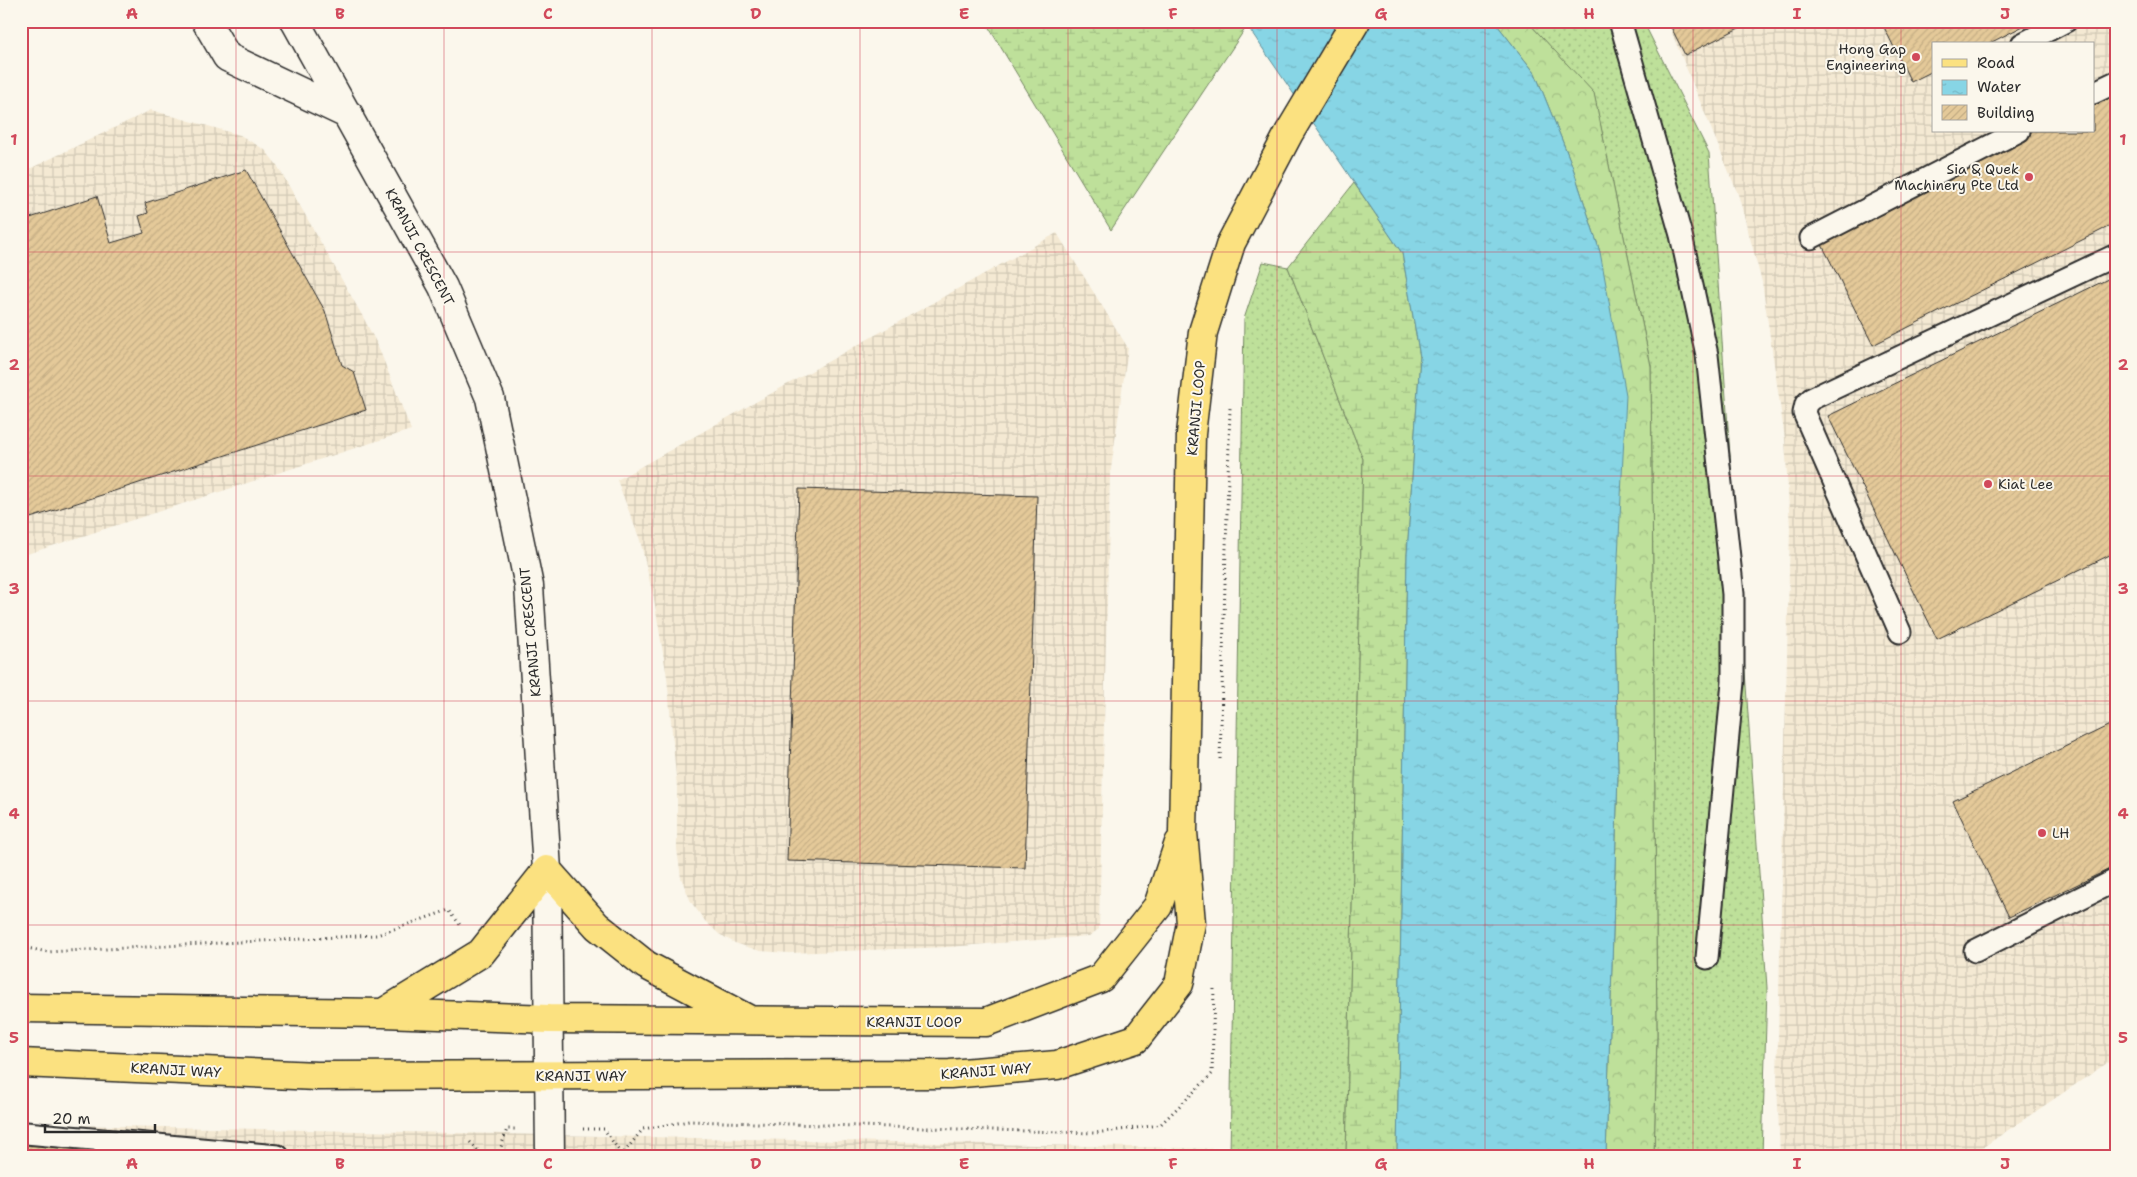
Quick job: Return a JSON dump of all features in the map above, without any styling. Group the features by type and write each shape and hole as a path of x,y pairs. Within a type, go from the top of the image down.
{"main road":[{"name":"KRANJI LOOP","path":"1136,1039 1179,984 1191,923 1183,832 1191,434 1203,332 1231,243 1289,133 1356,21"},
{"name":"KRANJI LOOP","path":"549,1019 986,1022 1101,978 1158,906 1183,832"},
{"path":"383,1014 481,953 547,870 597,926 646,965 751,1021"},
{"path":"21,1008 383,1014 549,1019"},
{"name":"KRANJI WAY","path":"21,1063 317,1076 950,1074 1057,1065 1136,1039"}],"street":[{"path":"206,21 227,57 349,115"},
{"name":"KRANJI CRESCENT","path":"295,21 443,287 490,398 529,586 547,870 550,1156"}],"lane":[{"path":"1620,21 1681,235 1707,355 1733,594 1733,682 1707,958"},
{"path":"2026,42 2066,21"},
{"path":"2094,93 2116,82"},
{"path":"1811,238 2017,132"},
{"path":"1900,632 1804,413 1806,404 1810,399 2116,255"},
{"path":"1975,951 2116,880"},
{"path":"26,1133 278,1156"}],"path":[{"path":"1220,768 1230,402"},
{"path":"21,946 48,952 377,935 449,910 481,953"},
{"path":"621,1156 643,1129 689,1121 1095,1134 1160,1124 1212,1074 1214,985"},
{"path":"470,1142 484,1156"}],"shaded area":[{"path":"1667,21 2116,21 2116,1057 1970,1156 1780,1156 1777,1082 1790,528 1785,439 1762,282 1738,194"},
{"path":"151,110 240,135 265,150 277,165 363,317 378,346 411,430 21,556 21,173"},
{"path":"1057,233 1128,348 1110,476 1099,929 1089,936 949,947 789,953 760,951 735,943 719,934 705,921 691,902 681,878 677,849 677,787 667,677 654,599 640,540 617,480"},
{"path":"21,1124 1230,1149 1230,1156 21,1156"}],"green space":[{"path":"985,21 1244,21 1247,26 1111,230"},
{"path":"1494,21 1527,21 1594,93 1651,366 1657,1034 1654,1156 1606,1156 1618,773 1615,619 1600,252 1572,165 1535,73"},
{"path":"1527,21 1643,21 1709,153 1767,988 1762,1156 1654,1156 1657,1034 1651,366 1594,94"},
{"path":"1354,183 1402,253 1420,357 1407,555 1397,1156 1346,1156 1363,459 1288,267"},
{"path":"1263,262 1288,267 1363,459 1346,1156 1230,1156 1244,319"}],"water":[{"path":"1244,21 1494,21 1535,73 1572,165 1600,252 1626,395 1615,619 1618,773 1606,1156 1397,1156 1407,555 1420,357 1402,253"}],"building":[{"path":"1668,21 1753,21 1685,55"},
{"name":"Hong Gap Engineering","path":"1881,21 2033,21 1992,42 1932,42 1932,72 1911,82"},
{"name":"Sia & Quek Machinery Pte Ltd","path":"2116,90 2116,223 1873,345 1819,239 2031,132 2094,132 2094,101"},
{"path":"246,170 325,311 342,365 354,372 366,410 21,521 21,221 97,196 111,243 144,233 139,216 148,213 145,203"},
{"name":"Kiat Lee","path":"2116,275 2116,552 1937,639 1828,416"},
{"path":"799,489 1037,496 1025,868 787,861"},
{"name":"LH","path":"2116,722 2116,866 2009,917 1953,801"},
{"path":"21,1143 152,1156 21,1156"}],"place":[{"name":"Hong Gap Engineering","path":"1916,57"},
{"name":"Sia & Quek Machinery Pte Ltd","path":"2029,177"},
{"name":"Kiat Lee","path":"1988,484"},
{"name":"LH","path":"2042,833"}]}
